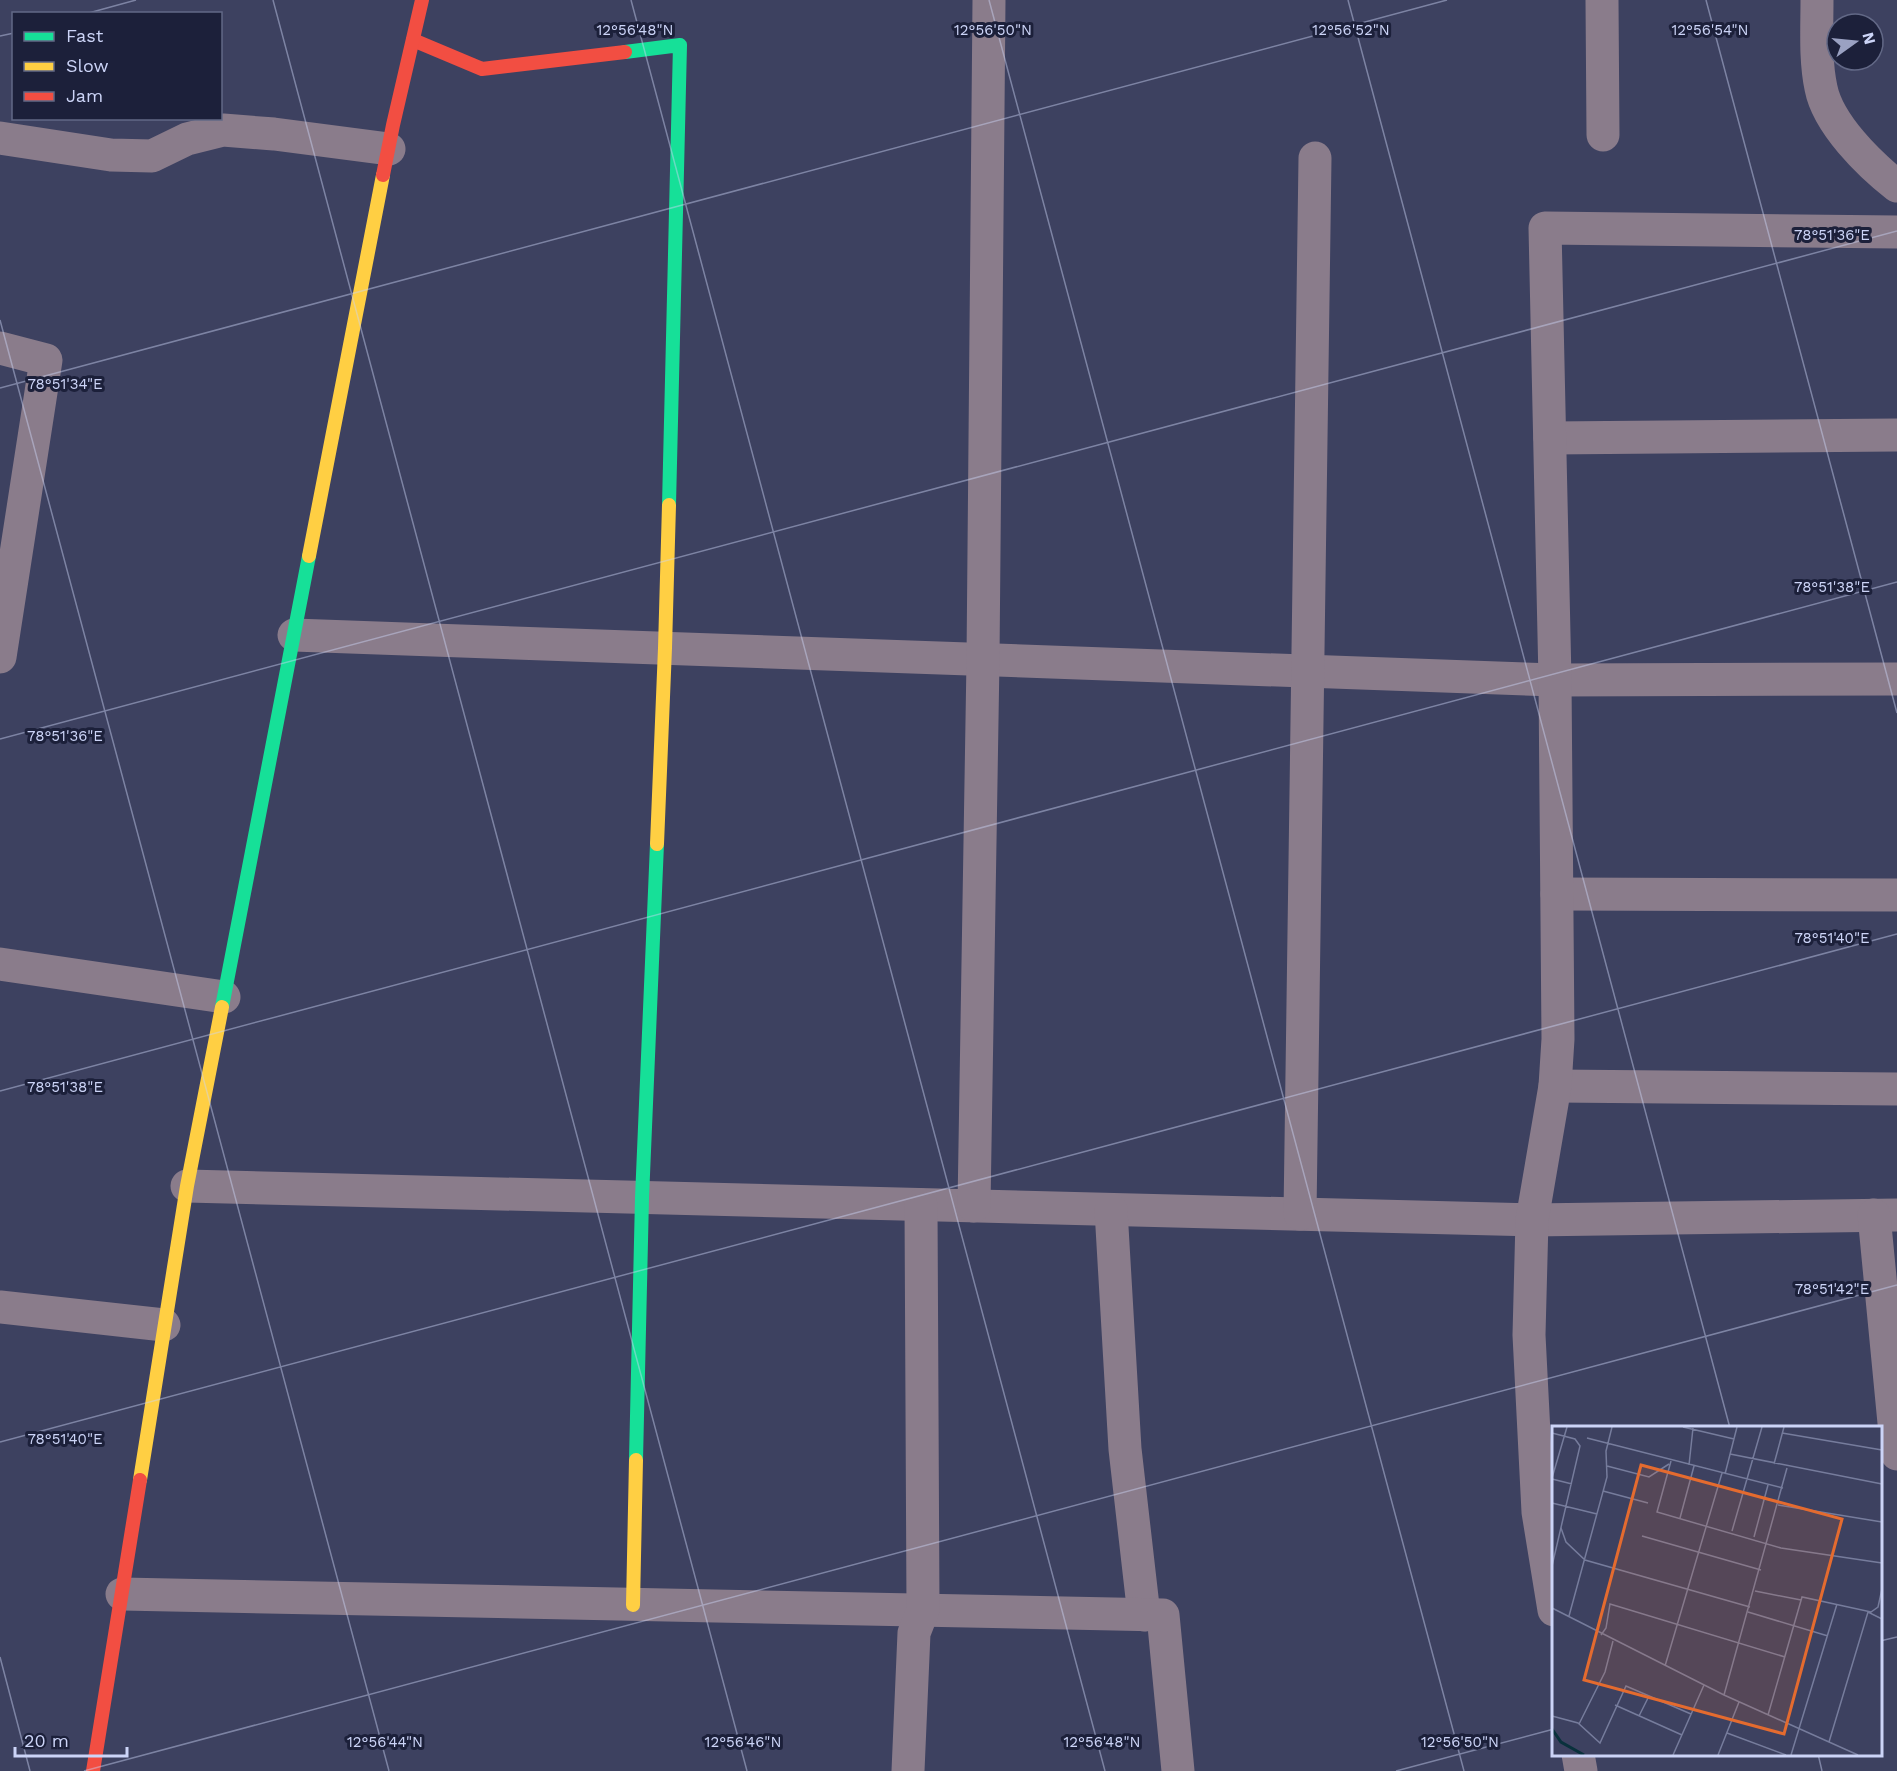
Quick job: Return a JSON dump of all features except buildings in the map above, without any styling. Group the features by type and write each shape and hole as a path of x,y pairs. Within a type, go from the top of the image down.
{"street":[{"path":"93,1771 187,1186 389,149 422,0"},
{"path":"974,1206 983,660 989,0"},
{"path":"1602,0 1603,135"},
{"path":"1817,0 1817,63 1821,91 1832,116 1854,145 1897,186"},
{"path":"413,40 482,69 680,45 665,648 642,1198 633,1605"},
{"path":"0,138 111,155 152,156 186,139 223,130 274,134 389,149"},
{"path":"1300,1214 1315,158"},
{"path":"1552,1597 1537,1500 1529,1335 1532,1220 1555,1086 1558,1039 1555,680 1545,228 1897,232"},
{"path":"0,348 46,360 7,571 0,657"},
{"path":"1550,438 1897,435"},
{"path":"294,634 1555,680 1897,679"},
{"path":"1557,894 1897,895"},
{"path":"0,964 224,997"},
{"path":"1555,1086 1897,1089"},
{"path":"187,1186 1532,1220 1886,1215 1897,1454"},
{"path":"908,1771 915,1633 923,1610 921,1205"},
{"path":"1111,1210 1125,1449 1144,1615"},
{"path":"0,1307 164,1325"},
{"path":"122,1594 1163,1615 1178,1771"},
{"path":"1578,1756 1581,1771"}],"traffic: fast":[{"path":"625,52 680,45 669,505"},
{"path":"222,1007 309,556"},
{"path":"636,1460 642,1198 657,844"}],"traffic: slow":[{"path":"309,556 383,175"},
{"path":"657,844 669,505"},
{"path":"140,1480 187,1186 222,1007"},
{"path":"633,1605 636,1460"}],"traffic: jam":[{"path":"383,175 422,0"},
{"path":"413,40 482,69 625,52"},
{"path":"93,1771 140,1480"}]}
